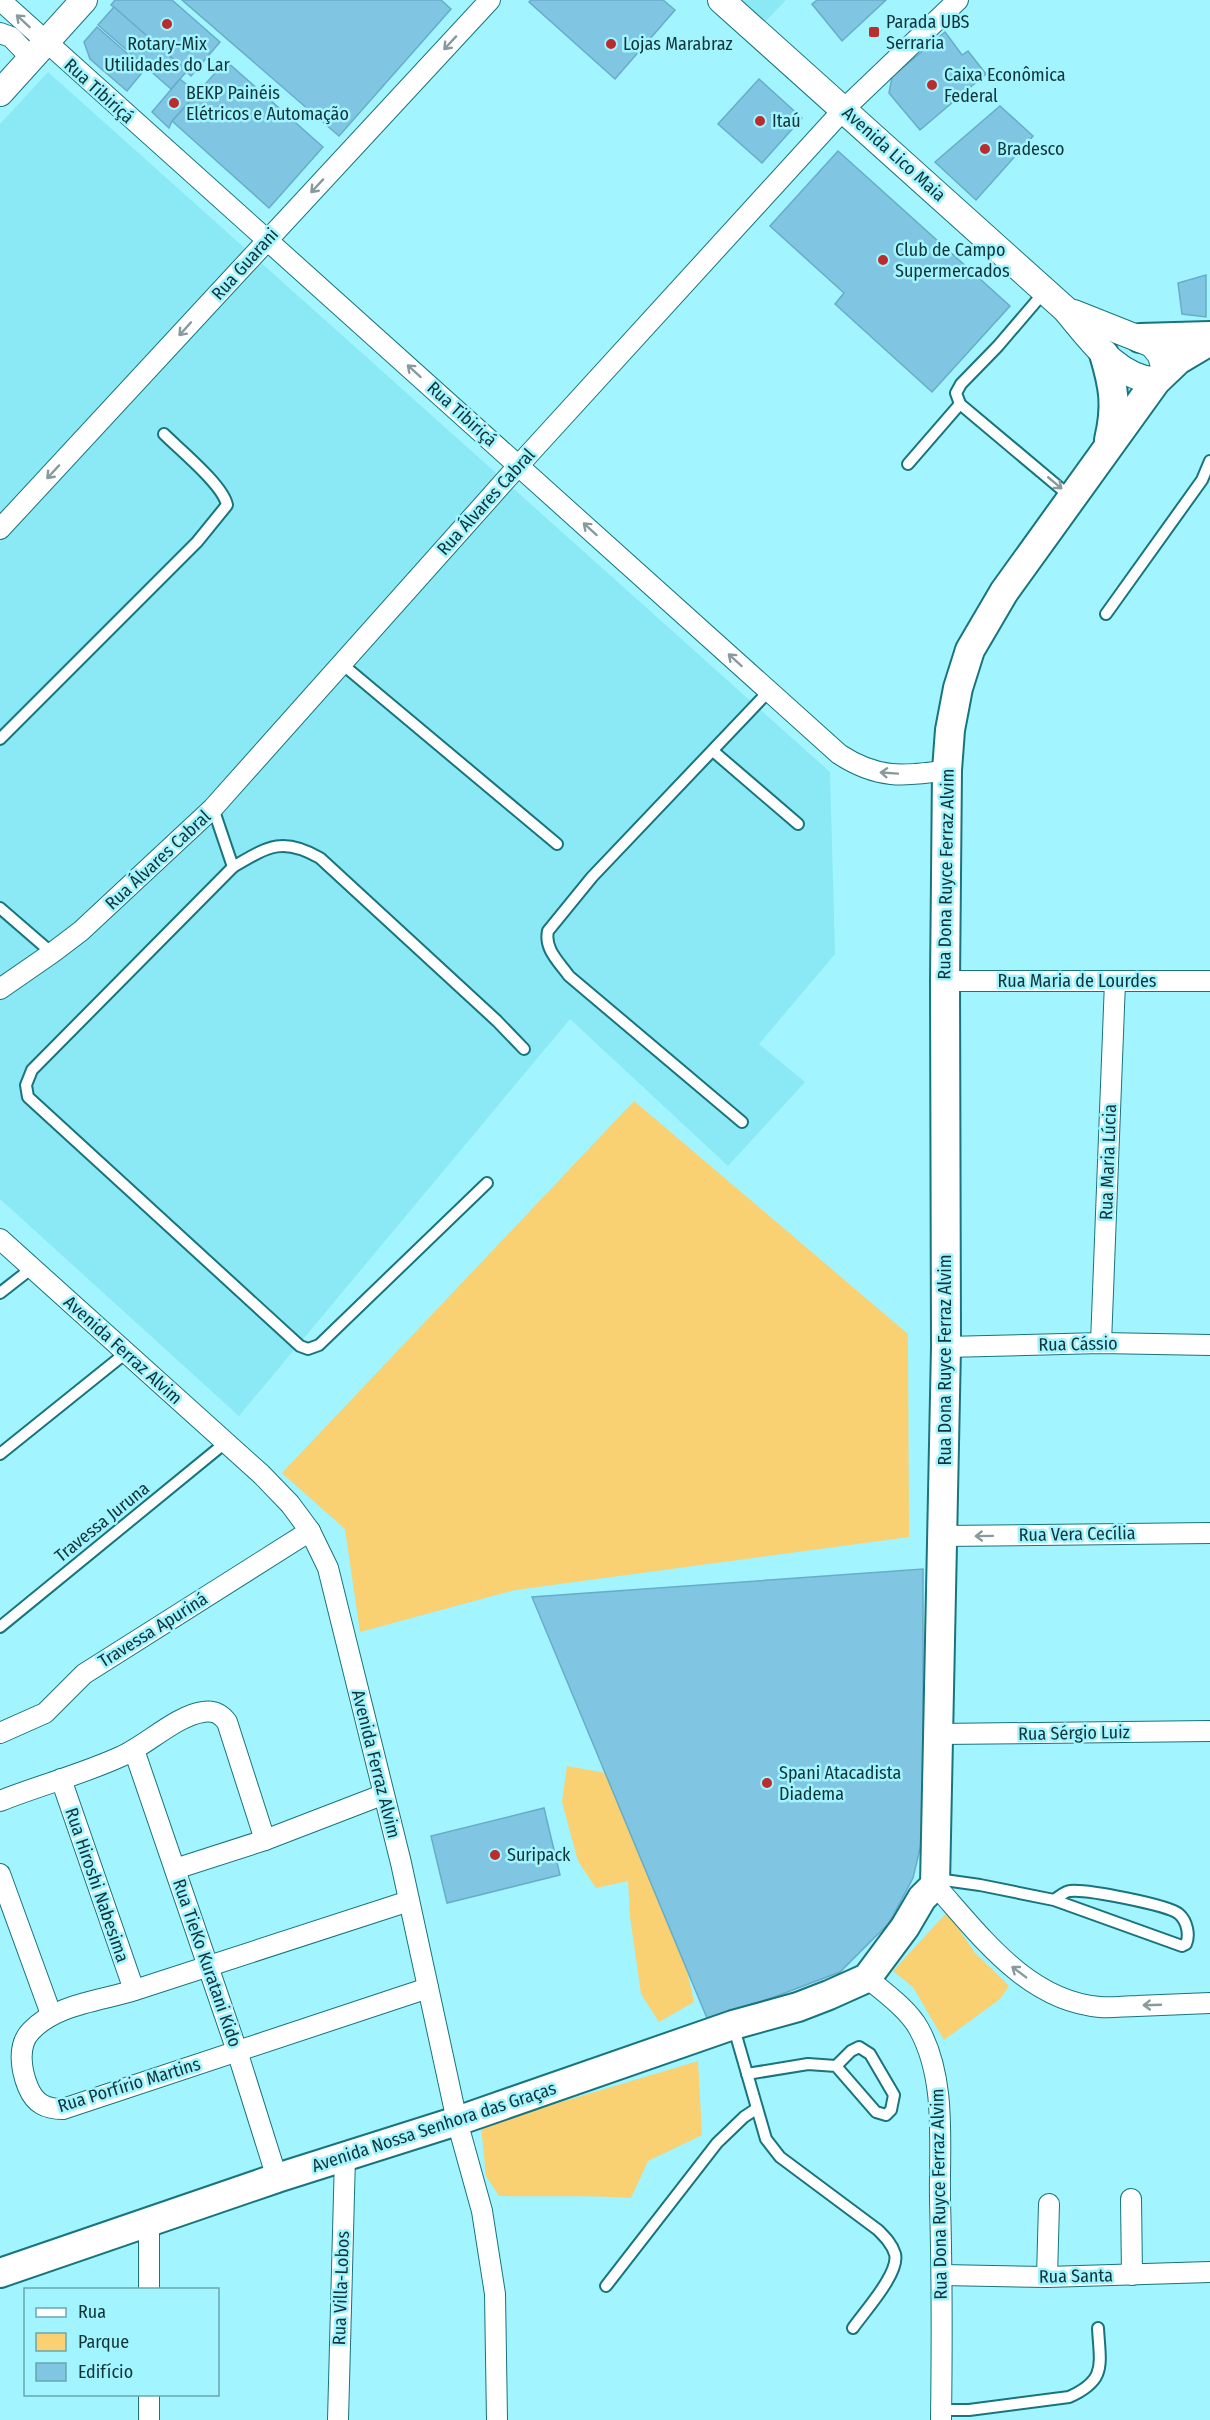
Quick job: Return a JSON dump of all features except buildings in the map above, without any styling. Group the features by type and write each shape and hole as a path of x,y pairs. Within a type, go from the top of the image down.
{"main road":[{"path":"1140,338 1210,336"},
{"name":"Rua Dona Ruyce Ferraz Alvim","path":"935,1882 946,1347 945,981 947,770 950,730 958,688 970,650 1004,592 1160,376 1188,353 1210,341"},
{"path":"1104,354 1116,406 1107,448"},
{"path":"867,1977 935,1882"},
{"name":"Avenida Nossa Senhora das Graças","path":"0,2273 277,2178 457,2121 733,2025 798,2007 867,1977"}],"street":[{"name":"Rua Tibiriçá","path":"0,0 38,50 267,240 839,754 860,767 881,773 917,775 947,770"},
{"path":"0,93 84,0"},
{"name":"Rua Guarani","path":"0,529 490,0"},
{"name":"Avenida Lico Maia","path":"721,0 1065,309 1104,354 1133,377 1160,376 1158,350 1140,338 1106,327 1065,309"},
{"name":"Rua Álvares Cabral","path":"0,989 52,953 149,870 213,808 519,465 844,109 958,0"},
{"path":"0,33 38,50"},
{"name":"Rua Maria de Lourdes","path":"945,981 1210,981"},
{"name":"Rua Maria Lúcia","path":"1101,1343 1115,982"},
{"name":"Avenida Ferraz Alvim","path":"0,1239 261,1474 290,1504 310,1531 328,1568 409,1901 457,2121 482,2211 495,2294 497,2420"},
{"name":"Rua Cássio","path":"946,1347 1101,1343 1210,1345"},
{"name":"Travessa Apuriná","path":"0,1733 45,1713 84,1674 310,1531"},
{"name":"Rua Vera Cecília","path":"943,1536 1210,1533"},
{"path":"0,1801 134,1750 189,1716 215,1712 223,1716 227,1722 265,1840"},
{"name":"Rua Sérgio Luiz","path":"939,1734 1210,1731"},
{"name":"Rua TieKo Kuratani Kido","path":"134,1750 237,2051 277,2178"},
{"name":"Rua Hiroshi Nabesima","path":"60,1779 134,1990"},
{"path":"175,1869 265,1840 382,1795"},
{"path":"0,1874 51,2014 134,1990 409,1901"},
{"path":"935,1882 982,1939 1009,1964 1036,1984 1069,2001 1101,2007 1210,2003"},
{"name":"Rua Dona Ruyce Ferraz Alvim","path":"867,1977 918,2027 932,2059 939,2096 942,2275 941,2415"},
{"name":"Rua Porfírio Martins","path":"51,2014 31,2031 21,2051 27,2087 42,2105 50,2109 63,2109 102,2098 428,1988"},
{"name":"Rua Villa-Lobos","path":"338,2420 345,2157"},
{"path":"1131,2199 1132,2275"},
{"path":"1047,2277 1049,2204"},
{"path":"149,2222 149,2288"},
{"name":"Rua Santa","path":"942,2275 1047,2277 1210,2272"},
{"path":"149,2396 149,2420"}],"lane":[{"path":"1045,291 998,346 961,384 956,393 960,404 1072,498"},
{"path":"908,464 960,404"},
{"path":"0,739 197,542 227,505 225,496 164,434"},
{"path":"1106,615 1202,480 1210,461"},
{"path":"342,664 557,844"},
{"path":"742,1122 569,976 554,956 546,940 548,931 592,876 769,691"},
{"path":"713,751 798,824"},
{"path":"213,808 233,867"},
{"path":"487,1183 319,1346 308,1349 291,1338 28,1097 26,1085 32,1070 233,867 264,849 285,845 302,848 320,858 497,1021 524,1049"},
{"path":"0,908 52,953"},
{"path":"0,1293 32,1268"},
{"path":"0,1454 127,1352"},
{"name":"Travessa Juruna","path":"0,1627 225,1443"},
{"path":"935,1882 1054,1900 1182,1946 1188,1940 1188,1932 1178,1912 1115,1896 1069,1891 1054,1900"},
{"path":"733,2025 766,2139 780,2157 878,2230 890,2243 896,2256 891,2275 853,2328"},
{"path":"747,2074 808,2064 836,2066 876,2112 886,2115 891,2110 894,2095 870,2054 859,2048 851,2051 836,2066"},
{"path":"606,2286 717,2143 744,2117 756,2109"},
{"path":"941,2415 1069,2397 1083,2391 1097,2378 1100,2362 1098,2328"}],"shaded area":[{"path":"736,0 786,0 762,25"},
{"path":"48,72 830,772 835,954 759,1044 805,1082 728,1166 570,1019 239,1416 0,1199 0,124"}],"green space":[{"path":"634,1101 908,1334 909,1537 515,1590 360,1632 345,1529 282,1473"},
{"path":"567,1766 644,1780 694,2002 659,2022 641,1994 630,1916 628,1881 596,1888 578,1861 562,1802"},
{"path":"947,1912 975,1953 1009,1986 1000,1999 944,2040 913,1987 893,1971"},
{"path":"698,2061 702,2135 648,2161 631,2198 499,2196 486,2176 481,2126"}],"place":[{"name":"Rotary-Mix Utilidades do Lar","path":"167,24"},
{"name":"Parada UBS Serraria","path":"874,32"},
{"name":"Lojas Marabraz","path":"611,44"},
{"name":"Caixa Econômica Federal","path":"932,85"},
{"name":"BEKP Painéis Elétricos e Automação","path":"174,103"},
{"name":"Itaú","path":"760,121"},
{"name":"Bradesco","path":"985,149"},
{"name":"Club de Campo Supermercados","path":"883,260"},
{"name":"Spani Atacadista Diadema","path":"767,1783"},
{"name":"Suripack","path":"495,1855"}]}
